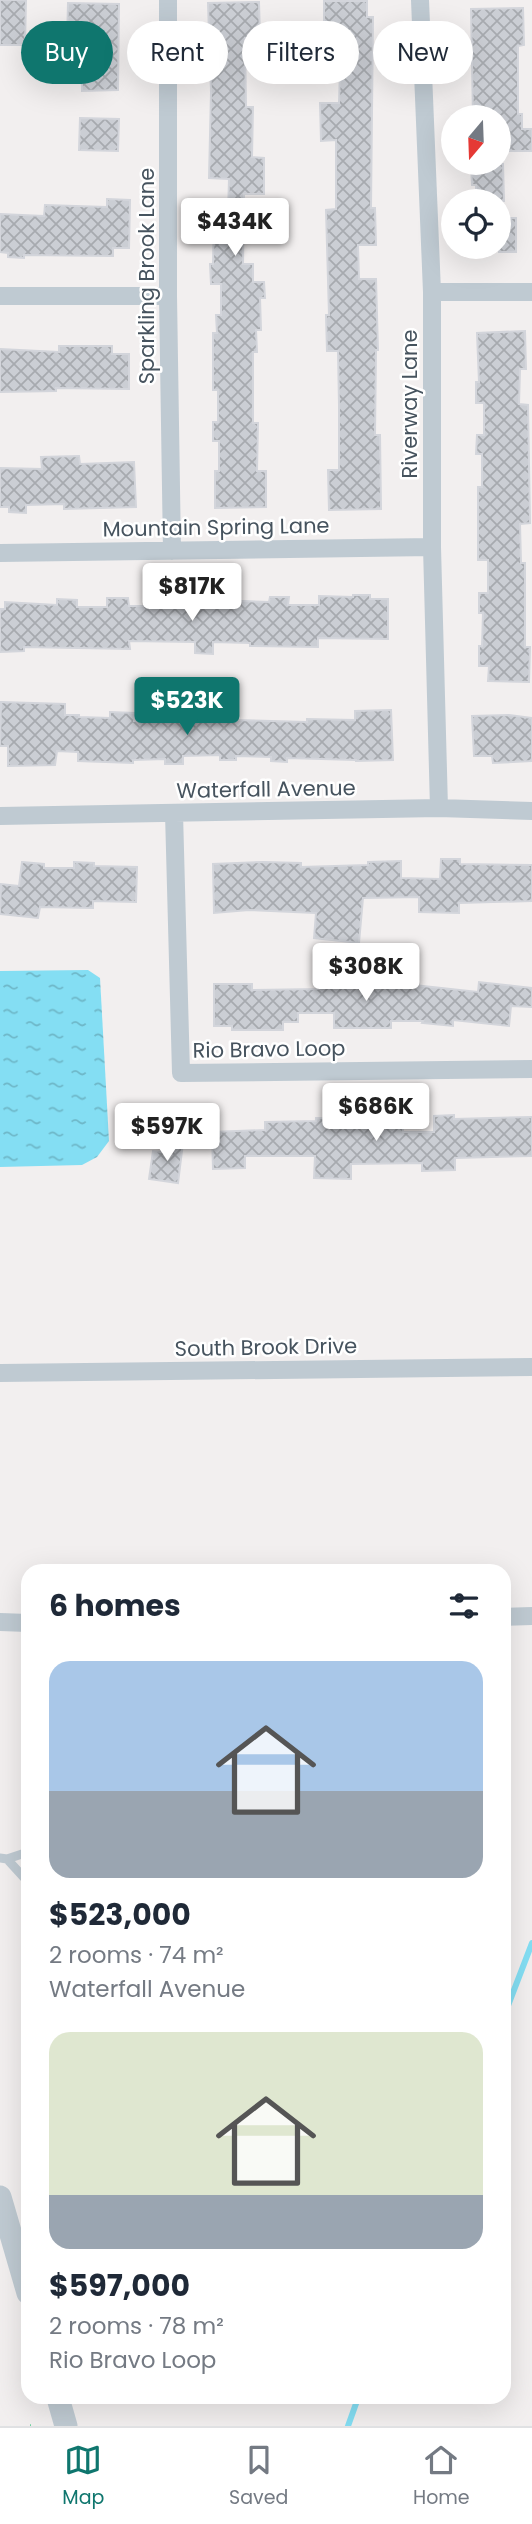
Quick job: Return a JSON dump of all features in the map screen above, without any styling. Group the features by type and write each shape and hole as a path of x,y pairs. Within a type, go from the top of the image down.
{"street":[{"name":"Sparkling Brook Lane","path":"168,0 168,296 172,551"},
{"name":"Riverway Lane","path":"420,0 432,292 432,547 439,808"},
{"path":"432,292 532,292"},
{"path":"0,296 168,296"},
{"name":"Mountain Spring Lane","path":"0,552 432,547"},
{"name":"Waterfall Avenue","path":"0,816 439,808 532,811"},
{"name":"Rio Bravo Loop","path":"174,813 181,1073 532,1069"},
{"name":"South Brook Drive","path":"0,1373 532,1367"},
{"path":"511,1617 532,1616"},
{"path":"0,1622 21,1623"},
{"path":"0,2197 21,2269"},
{"path":"60,2404 66,2426"}],"lane":[{"path":"4,1858 21,1854"},
{"path":"4,1858 21,1875"}],"water":[{"path":"88,970 100,978 109,1141 97,1157 82,1165 0,1167 0,971"}],"building":[{"path":"0,0 26,0 26,21 21,21 21,45 0,45"},
{"path":"324,1 367,1 367,17 373,17 371,208 375,208 376,245 358,245 359,279 376,279 378,350 375,435 380,435 381,509 329,510 328,470 339,470 338,351 327,351 326,315 329,315 326,210 336,209 336,140 321,141 320,103 339,103 340,84 359,84 359,21 324,21"},
{"path":"259,2 260,21 242,21 242,84 246,84 246,107 253,107 252,157 264,158 264,194 244,194 243,264 253,264 253,282 264,282 265,298 260,298 261,330 256,330 257,352 253,352 253,423 258,423 257,471 266,471 266,507 215,508 215,471 219,471 219,441 213,441 213,422 218,422 218,390 213,390 213,333 217,333 216,315 221,315 221,284 211,284 210,264 213,264 214,213 228,213 229,179 209,178 211,84 228,84 228,21 209,21 208,3"},
{"path":"68,3 119,4 118,90 82,91 82,84 113,84 113,21 68,21"},
{"path":"523,8 524,45 518,46 518,114 522,114 522,129 532,129 532,151 511,151 511,105 473,105 471,9"},
{"path":"80,118 119,119 118,151 79,150"},
{"path":"472,175 503,175 504,189 476,189 476,185 472,185"},
{"path":"107,199 130,200 129,248 113,248 113,256 24,255 24,258 8,257 8,253 0,252 0,214 44,216 45,205 107,207"},
{"path":"511,218 516,218 516,252 511,252"},
{"path":"525,331 526,369 520,369 519,404 528,405 530,523 520,524 521,563 525,563 525,647 530,647 529,682 488,681 489,666 479,666 483,613 479,613 479,593 488,593 488,560 478,560 478,487 482,487 482,454 476,454 477,435 484,435 484,403 476,403 476,382 479,382 477,333"},
{"path":"59,346 112,346 112,354 129,354 129,389 56,388 56,391 0,392 0,349 59,352"},
{"path":"79,456 80,464 134,462 136,507 64,509 64,504 26,505 26,513 9,512 9,507 0,507 0,468 42,469 41,457"},
{"path":"353,595 388,599 388,639 318,638 318,647 250,646 250,643 213,642 213,654 195,653 195,642 129,641 130,649 24,647 24,651 0,652 0,609 5,609 5,602 57,605 57,599 77,600 77,607 107,607 107,598 128,598 129,606 163,606 163,598 269,602 270,597 289,597 288,605 319,605 319,596"},
{"path":"1,702 65,704 65,715 79,717 110,718 110,712 135,713 134,721 199,720 199,713 236,713 236,720 355,720 355,711 391,710 393,760 287,758 287,762 271,761 271,757 236,756 236,760 220,760 220,755 183,756 183,764 165,764 165,759 133,760 133,763 78,761 78,752 57,751 55,765 8,766 8,746 0,746"},
{"path":"509,715 532,718 532,761 493,763 492,756 474,756 472,716"},
{"path":"441,859 460,859 460,864 532,865 532,901 459,903 459,913 419,912 419,897 363,898 359,943 314,938 316,913 249,910 214,913 213,864 301,863 301,867 401,861 401,878 440,879"},
{"path":"22,862 44,864 44,868 74,868 74,862 94,863 94,866 137,867 136,902 93,901 93,908 40,907 38,918 0,914 1,884 19,886"},
{"path":"381,970 404,970 405,984 478,992 479,982 532,988 532,1007 511,1006 509,1026 453,1020 453,1026 422,1023 423,1021 391,1021 391,1028 334,1028 334,1013 298,1013 298,1022 283,1022 283,1030 232,1030 232,1026 214,1026 214,984 252,984 252,990 319,989 319,975 381,976"},
{"path":"454,1115 454,1119 532,1117 532,1156 455,1158 455,1170 422,1171 422,1163 351,1164 351,1179 314,1178 315,1156 245,1156 245,1168 213,1169 212,1132 265,1130 265,1122 316,1121 316,1118 353,1119 353,1125 384,1124 384,1116 402,1116 403,1132 434,1132 434,1116"},
{"path":"162,1141 183,1143 178,1183 149,1179 153,1151 161,1152"}],"waterway":[{"path":"511,1998 532,1943"},
{"path":"348,2426 356,2404"}]}
